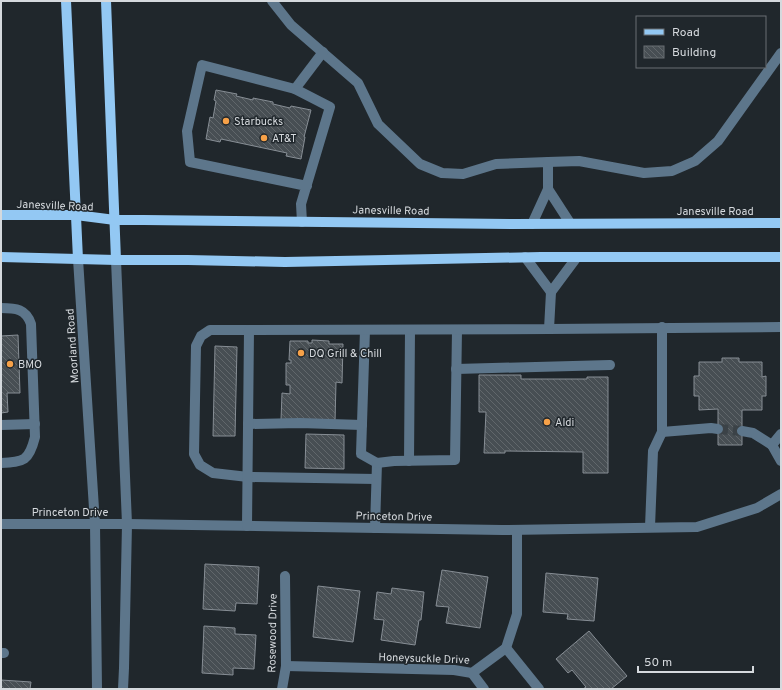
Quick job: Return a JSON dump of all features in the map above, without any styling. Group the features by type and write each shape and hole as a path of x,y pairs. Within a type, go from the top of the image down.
{"main road":[{"name":"Moorland Road","path":"66,1 78,259"},
{"path":"106,1 116,260"},
{"name":"Janesville Road","path":"1,215 76,215 115,220 302,222 532,224 781,223"},
{"path":"1,257 285,262 525,257 781,256"}],"street":[{"path":"272,1 291,25 358,83 378,124 420,164 442,173 463,174 496,164 579,161 644,173 672,171 695,162 718,141 781,53"},
{"path":"295,89 323,52"},
{"path":"302,222 301,204 330,107 295,89 202,65 187,131 190,162 306,186"},
{"path":"532,224 548,189 548,162"},
{"path":"548,189 570,223"},
{"path":"525,257 551,292"},
{"path":"549,329 551,292 577,257"},
{"name":"Moorland Road","path":"78,259 95,524 97,689"},
{"path":"116,260 127,524 123,689"},
{"path":"1,308 20,310 28,316 31,324 35,424 35,437 32,449 26,458 16,462 1,463"},
{"path":"650,527 653,451 662,432 662,327"},
{"path":"376,479 248,477 212,473 200,465 194,454 196,346 201,336 210,330 457,330 781,327"},
{"path":"247,526 249,330"},
{"path":"365,330 361,454 377,463 455,460 457,330"},
{"path":"408,461 410,330"},
{"path":"456,369 610,365"},
{"path":"248,424 300,423 362,425"},
{"path":"1,425 35,424"},
{"path":"662,432 711,428 718,429"},
{"path":"742,431 753,433 772,445 781,461"},
{"path":"772,445 781,434"},
{"path":"375,528 377,463"},
{"name":"Princeton Drive","path":"1,524 127,524 517,530 697,527 757,508 781,494"},
{"path":"517,530 516,614 506,648 539,689"},
{"name":"Rosewood Drive","path":"282,689 286,666 285,576"},
{"name":"Honeysuckle Drive","path":"286,666 454,670 472,673 506,648"},
{"path":"472,673 484,689"}],"building":[{"path":"216,90 237,94 236,96 253,100 253,98 273,102 273,104 290,108 291,106 311,110 304,137 301,159 286,156 287,153 221,139 220,142 206,139 210,117 213,118"},
{"name":"BMO","path":"18,335 20,393 7,393 8,412 1,413 1,336"},
{"path":"312,340 329,341 329,344 343,344 342,383 336,382 335,422 281,420 282,393 290,394 290,385 286,385 286,363 291,363 291,360 289,360 290,341 308,341 308,343 312,343"},
{"path":"215,346 237,347 235,436 213,436"},
{"path":"722,358 739,358 739,362 762,362 762,377 766,376 766,396 762,396 762,410 742,410 742,445 718,445 718,409 699,410 699,396 694,396 694,376 699,376 699,362 722,362"},
{"name":"Aldi","path":"479,375 521,375 521,379 587,379 587,377 608,377 608,473 583,473 583,452 505,451 505,453 484,453 486,412 479,412"},
{"path":"306,434 344,435 344,469 305,468"},
{"path":"205,564 259,567 257,604 236,603 235,611 203,609"},
{"path":"442,570 488,577 480,628 446,623 449,607 436,606"},
{"path":"546,573 598,578 594,621 567,619 568,614 543,612"},
{"path":"318,586 360,591 353,642 313,637"},
{"path":"392,588 424,592 421,620 419,620 415,645 381,640 384,620 374,619 377,592 391,594"},
{"path":"204,626 235,628 235,634 256,635 254,669 233,668 233,675 202,673"},
{"path":"589,631 627,676 611,689 583,689 586,687 572,670 568,673 556,659"},
{"path":"1,680 31,682 30,689 1,689"}],"tunnel":[{"path":"718,429 742,431"}],"place":[{"name":"Starbucks","path":"226,121"},
{"name":"AT&T","path":"264,138"},
{"name":"DQ Grill & Chill","path":"301,353"},
{"name":"BMO","path":"10,364"},
{"name":"Aldi","path":"547,422"}]}
